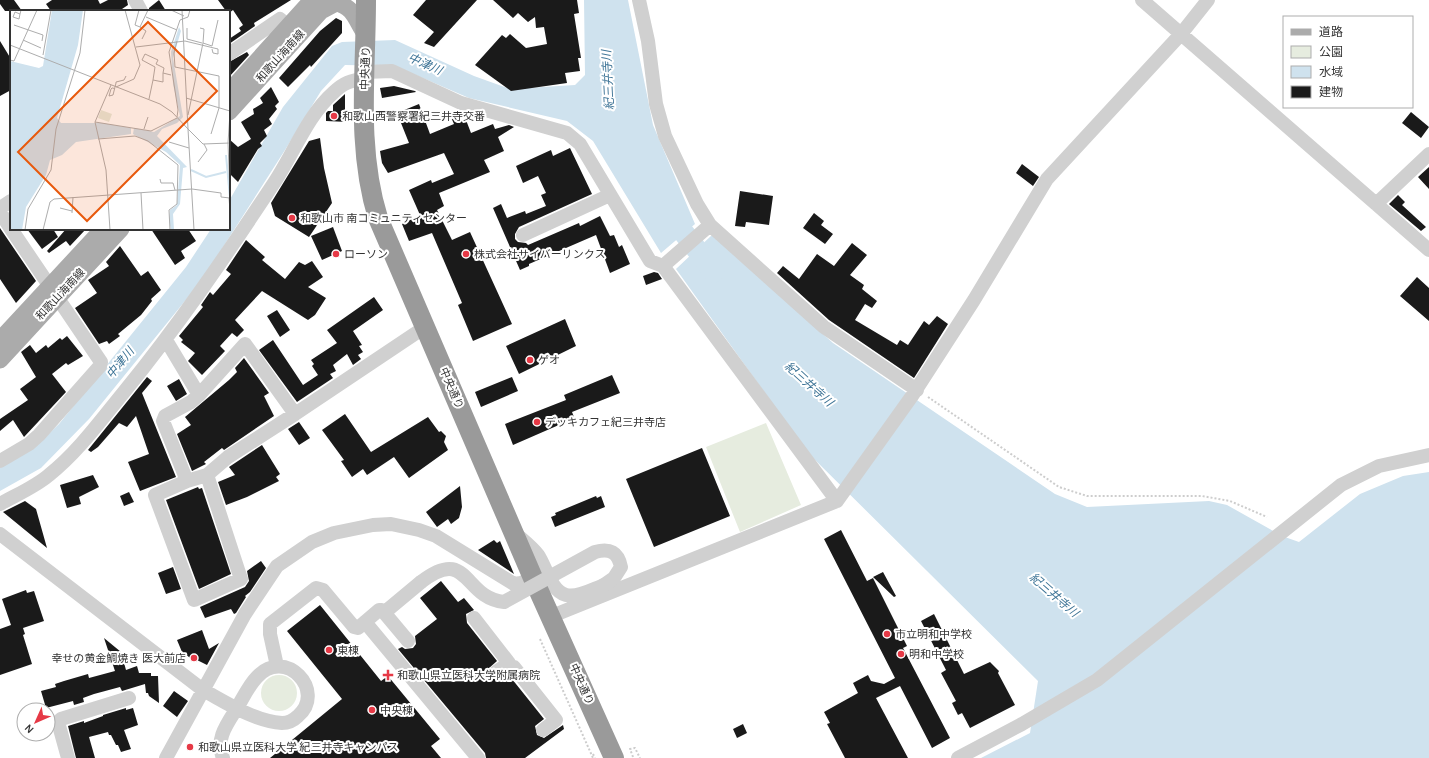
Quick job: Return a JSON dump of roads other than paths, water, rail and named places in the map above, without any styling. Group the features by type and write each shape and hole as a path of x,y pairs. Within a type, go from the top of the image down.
{"highway":[{"name":"中央通り","path":"366,0 363,135 366,170 372,196 386,239 534,578 624,757"}],"main road":[{"name":"和歌山海南線","path":"230,91 312,0"},
{"name":"和歌山海南線","path":"230,111 330,0"},
{"path":"316,16 333,4 341,4 354,13 366,35"},
{"name":"和歌山海南線","path":"0,360 102,230"},
{"name":"和歌山海南線","path":"0,340 120,230"}],"street":[{"path":"135,0 140,10"},
{"path":"639,0 648,41 656,104 666,136 707,227 824,327 914,393"},
{"path":"1142,0 1429,250"},
{"path":"552,616 839,498 914,393 974,300 1046,179 1181,34 1208,0"},
{"path":"230,53 280,20 288,26"},
{"path":"0,504 49,475 76,449 166,340 228,253 280,174 317,110 333,93 349,81 365,73 392,70 461,104 567,133 580,144 650,261 665,263 839,498"},
{"path":"1376,204 1429,154"},
{"path":"523,235 610,195"},
{"path":"0,208 10,202"},
{"path":"0,212 10,227"},
{"path":"665,263 707,227"},
{"path":"0,461 29,444 39,436 100,366 101,362 12,230"},
{"path":"207,475 241,579 194,600 155,495 187,481 207,475 228,457 425,327"},
{"path":"166,340 199,395"},
{"path":"187,481 163,421 165,416 191,402 199,395 245,344 295,414"},
{"path":"958,758 1022,724 1097,680 1341,485 1358,475 1385,464 1429,456"},
{"path":"166,758 245,614 277,566 312,542 334,533 354,528 392,524 419,530 436,536 514,584 534,578"},
{"path":"385,612 421,582 442,569 452,569 464,575 480,593 492,601 504,602 596,552 604,550 612,551 616,554 621,566 614,578 604,585 576,595 561,593 555,587 540,557 532,547 514,533"},
{"path":"0,534 203,690 237,708 272,722 285,723 295,719 303,712 307,700 307,690 304,680 299,674 287,668 277,666 268,668 256,677 237,708 221,735 220,750 223,758"},
{"path":"277,666 270,634 270,624 312,589 316,588 323,590 354,627 358,628 379,610 385,612 408,641"},
{"path":"474,618 509,663 496,672"},
{"path":"365,622 478,758"},
{"path":"514,667 556,720 542,730"},
{"path":"68,758 58,722 61,719 129,698"}],"water":[{"name":"中津川","path":"584,0 628,0 653,125 695,224 661,253 593,141 567,121 469,98 395,66 345,65 321,91 202,280 89,419 41,468 0,491 0,468 38,444 59,424 186,267 210,230 230,230 230,199 283,107 332,46 342,42 395,40 474,76 510,89 575,85 585,75"},
{"path":"712,235 833,343 1055,494 1087,507 1209,501 1227,505 1282,536 1299,542 1360,494 1403,476 1429,472 1429,758 981,758 1030,733 1038,681 808,453 676,269"}],"waterway":[{"name":"紀三井寺川","path":"667,211 714,272"}],"place":[{"name":"和歌山西警察署紀三井寺交番","path":"334,116"},
{"name":"和歌山市 南コミュニティセンター","path":"292,218"},
{"name":"ローソン","path":"336,254"},
{"name":"株式会社サイバーリンクス","path":"466,254"},
{"name":"ゲオ","path":"530,360"},
{"name":"デッキカフェ紀三井寺店","path":"537,422"},
{"name":"市立明和中学校","path":"887,634"},
{"name":"東棟","path":"329,650"},
{"name":"明和中学校","path":"901,654"},
{"name":"幸せの黄金鯛焼き 医大前店","path":"194,658"},
{"name":"和歌山県立医科大学附属病院","path":"388,675"},
{"name":"中央棟","path":"372,710"},
{"name":"和歌山県立医科大学 紀三井寺キャンパス","path":"190,747"}]}
